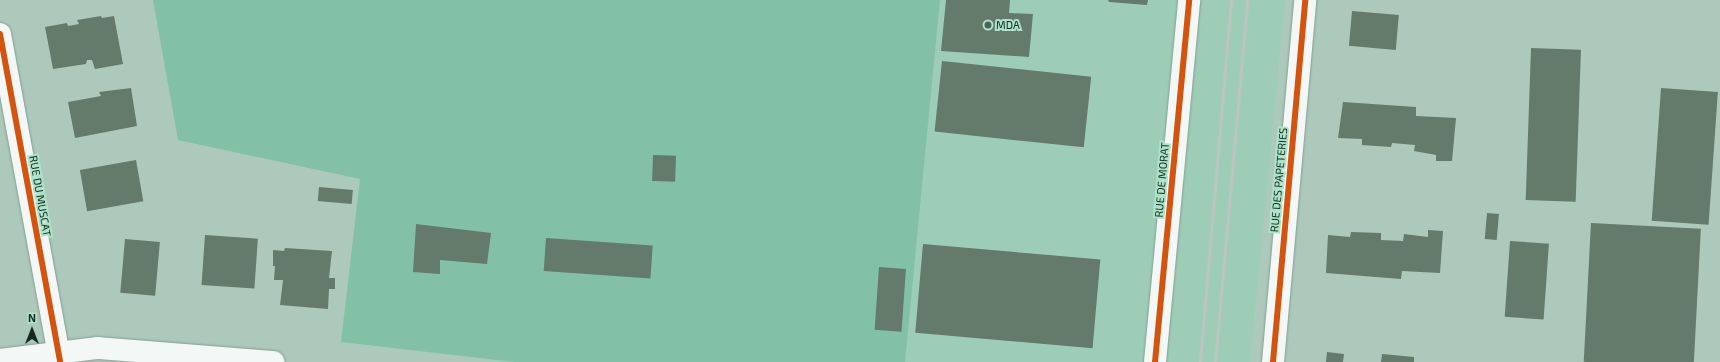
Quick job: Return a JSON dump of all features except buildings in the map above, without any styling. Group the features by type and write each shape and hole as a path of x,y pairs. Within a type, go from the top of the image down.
{"street":[{"name":"RUE DE MORAT","path":"1155,362 1189,0"},
{"name":"RUE DES PAPETERIES","path":"1273,362 1305,0"},
{"name":"RUE DU MUSCAT","path":"0,34 59,357"},
{"path":"0,360 59,357 98,348 273,362"}],"shaded area":[{"path":"153,0 940,0 905,362 515,362 341,342 360,179 178,140"},
{"path":"937,0 1285,0 1250,362 905,362"}],"railway":[{"path":"1200,362 1231,0"},
{"path":"1215,362 1247,0"}],"cycle path":[{"path":"1155,362 1189,0"},
{"path":"1273,362 1305,0"},
{"path":"0,34 60,362"}],"place":[{"name":"MDA","path":"988,25"}]}
